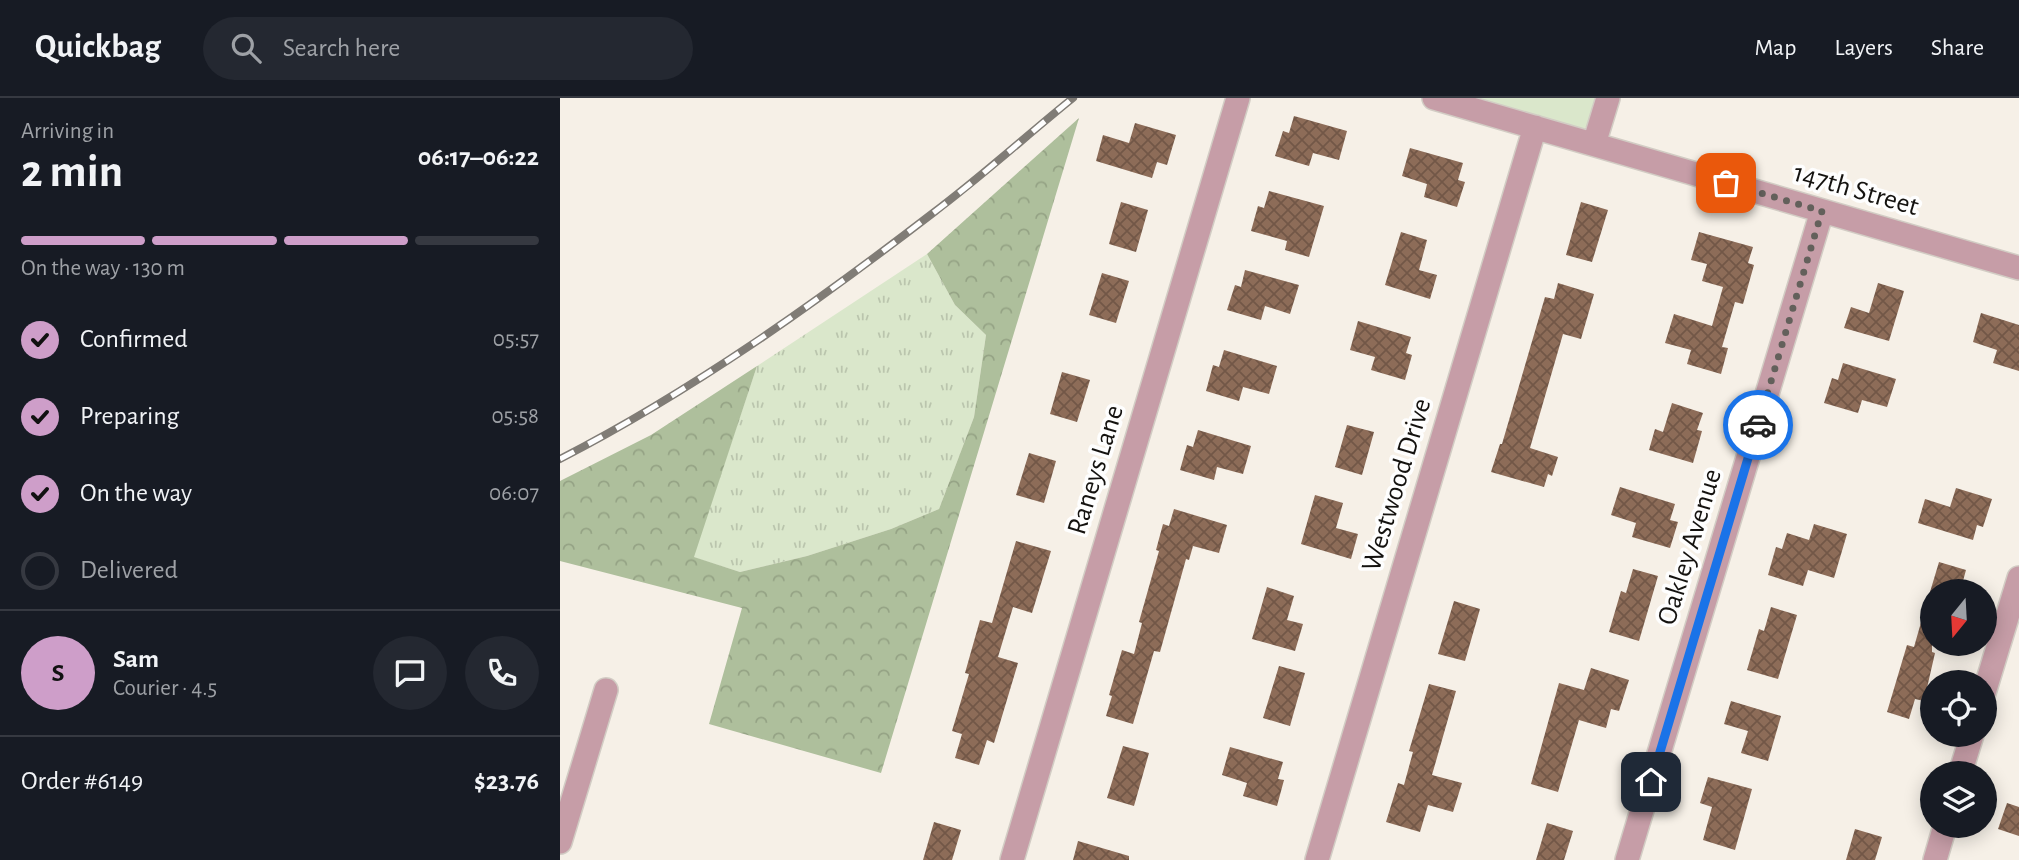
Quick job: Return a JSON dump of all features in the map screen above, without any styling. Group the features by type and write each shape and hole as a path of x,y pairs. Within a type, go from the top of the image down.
{"street":[{"name":"Raneys Lane","path":"1012,860 1238,98"},
{"name":"147th Street","path":"1434,98 2019,268"},
{"path":"1594,145 1608,98"},
{"name":"Westwood Drive","path":"1317,860 1535,127"},
{"name":"Oakley Avenue","path":"1627,860 1822,211"},
{"path":"1991,670 2019,578"},
{"path":"560,842 606,690"},
{"path":"1935,860 1941,838"}],"green space":[{"path":"1466,98 1597,98 1590,123 1584,129 1571,129"},
{"path":"1079,118 881,773 709,724 742,608 560,561 560,481 651,435 757,366 694,557 740,572 807,556 891,529 939,509 974,417 986,335 955,305 927,254"},
{"path":"927,254 955,305 986,335 974,417 939,509 891,529 807,556 740,572 693,557 757,366"}],"building":[{"path":"1294,116 1347,131 1339,160 1313,153 1309,166 1275,156 1283,131 1289,133"},
{"path":"1135,123 1176,135 1167,165 1157,162 1152,178 1096,161 1103,135 1129,143"},
{"path":"1410,148 1463,163 1458,180 1465,182 1457,207 1424,197 1427,184 1402,176"},
{"path":"1269,191 1324,206 1309,257 1285,250 1287,241 1251,231 1258,206 1264,208"},
{"path":"1121,202 1148,210 1136,252 1109,244"},
{"path":"1581,202 1608,210 1592,262 1566,255"},
{"path":"1401,232 1427,240 1419,270 1437,275 1430,299 1385,285"},
{"path":"1699,232 1753,247 1748,263 1754,265 1743,304 1735,302 1722,347 1728,348 1721,374 1687,364 1691,350 1665,343 1674,314 1712,326 1723,287 1702,281 1707,264 1691,260"},
{"path":"1245,270 1299,285 1290,314 1265,306 1261,320 1227,310 1235,285 1241,287"},
{"path":"1102,273 1129,281 1116,323 1089,315"},
{"path":"1558,283 1594,294 1581,339 1563,334 1530,448 1558,457 1552,476 1548,474 1544,487 1491,472 1502,444 1545,297 1554,299"},
{"path":"1878,283 1904,291 1889,341 1844,328 1851,307 1869,313"},
{"path":"1981,313 2019,325 2019,371 1993,363 1997,350 1973,342"},
{"path":"1358,321 1411,337 1406,353 1412,355 1405,380 1371,370 1375,357 1350,350"},
{"path":"1224,350 1277,366 1269,394 1243,387 1239,401 1206,391 1213,365 1219,367"},
{"path":"1843,363 1896,379 1887,407 1862,400 1858,413 1824,403 1832,378 1838,380"},
{"path":"1062,372 1090,380 1077,422 1050,414"},
{"path":"1672,403 1703,413 1697,430 1702,431 1693,463 1649,450 1655,429 1663,432"},
{"path":"1347,425 1374,432 1362,475 1335,467"},
{"path":"1198,430 1251,446 1243,474 1217,467 1214,480 1180,470 1187,445 1193,447"},
{"path":"1029,453 1056,461 1044,503 1016,495"},
{"path":"1620,487 1675,504 1670,520 1678,522 1670,548 1632,537 1636,523 1611,515"},
{"path":"1956,488 1992,499 1983,527 1977,525 1973,540 1918,523 1925,499 1950,507"},
{"path":"1315,495 1343,503 1336,528 1358,534 1351,559 1301,544"},
{"path":"1174,509 1227,525 1219,553 1193,546 1189,560 1186,559 1160,652 1154,651 1133,724 1106,716 1112,696 1109,695 1122,650 1134,654 1163,524 1169,526"},
{"path":"1814,524 1847,534 1834,578 1808,570 1803,586 1768,575 1776,547 1782,549 1787,533 1809,540"},
{"path":"1016,541 1051,551 1032,613 1013,607 998,657 1018,663 994,743 987,740 979,765 955,758 962,734 952,731 969,674 965,673 980,620 992,623"},
{"path":"1939,562 1966,570 1964,579 1934,579"},
{"path":"1633,569 1658,576 1639,641 1609,632 1621,591 1626,593"},
{"path":"1267,587 1294,596 1287,620 1303,624 1295,651 1252,639"},
{"path":"1454,601 1480,609 1465,661 1438,654"},
{"path":"1771,607 1797,615 1778,679 1747,670 1759,629 1764,631"},
{"path":"1920,626 1920,656 1934,656 1931,670 1920,670 1920,700 1915,699 1909,719 1887,712 1907,645 1914,647"},
{"path":"1279,666 1305,673 1290,726 1263,718"},
{"path":"1591,668 1629,680 1619,711 1611,709 1606,728 1579,720 1558,792 1531,784 1559,683 1584,690"},
{"path":"1429,684 1456,691 1432,775 1462,783 1453,812 1428,805 1420,832 1386,822 1398,783 1404,785 1413,752 1409,751"},
{"path":"1731,701 1781,716 1768,761 1741,753 1748,731 1724,724"},
{"path":"1123,746 1149,753 1134,806 1107,798"},
{"path":"1230,747 1283,762 1278,779 1284,780 1277,806 1243,796 1247,783 1222,775"},
{"path":"1708,777 1752,789 1735,850 1703,840 1712,807 1700,803"},
{"path":"2007,803 2019,807 2019,836 1998,829"},
{"path":"934,822 961,830 952,860 923,860"},
{"path":"1547,823 1573,831 1564,860 1536,860"},
{"path":"1855,829 1882,837 1875,860 1846,860"},
{"path":"1078,841 1129,856 1129,860 1073,860"}],"railway":[{"path":"560,459 658,405 798,312 951,199 1073,98"}],"way so far":[{"path":"1726,183 1822,211 1758,425"}],"route":[{"path":"1651,782 1758,425"}]}
